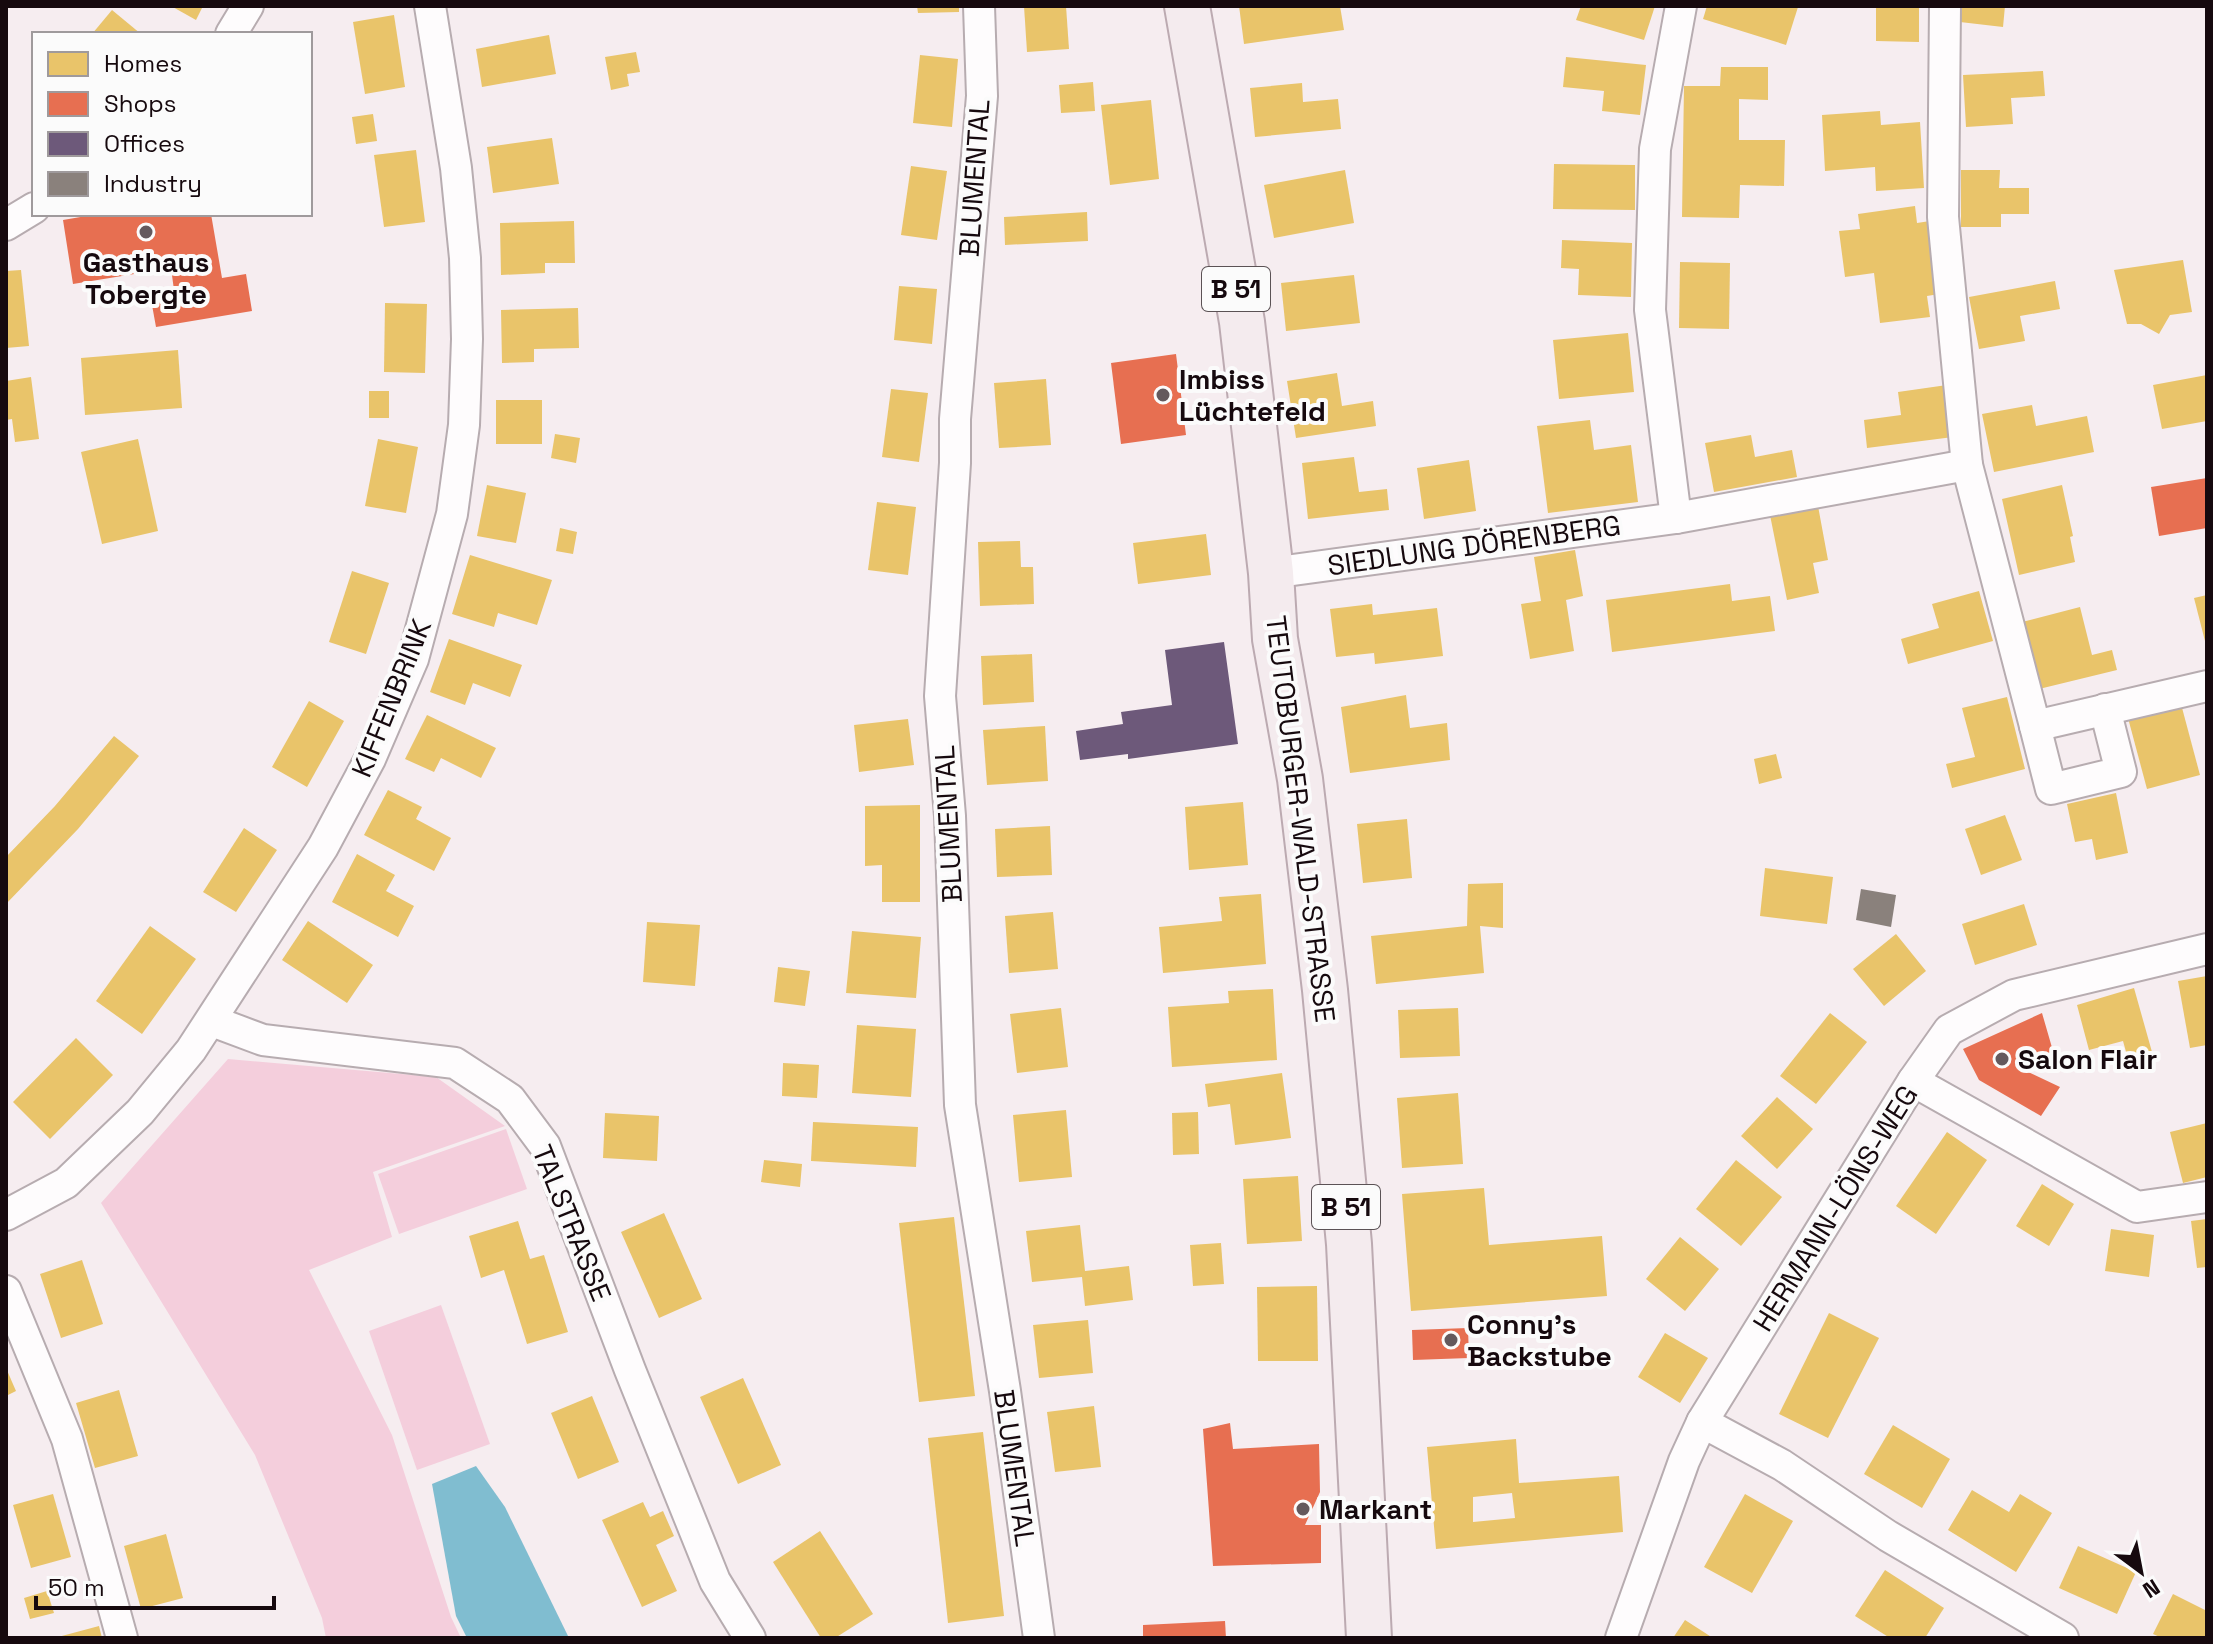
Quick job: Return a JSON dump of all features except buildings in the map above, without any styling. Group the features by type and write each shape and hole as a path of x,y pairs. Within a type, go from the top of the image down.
{"main road":[{"name":"TEUTOBURGER-WALD-STRASSE","path":"1187,6 1242,322 1271,573 1275,639 1300,779 1325,990 1349,1244 1369,1638"}],"street":[{"path":"232,32 248,6"},
{"name":"KIFFENBRINK","path":"6,1215 66,1183 140,1112 212,1021 323,847 370,759 413,659 452,514 464,425 467,339 465,258 456,168 430,6"},
{"name":"BLUMENTAL","path":"979,6 982,96 955,419 940,696 950,816 960,1105 1005,1391 1039,1638"},
{"path":"1676,518 1650,310 1655,149 1681,6"},
{"path":"1945,6 1943,217 1967,465 2051,789 2121,772 2105,709"},
{"path":"6,225 32,209"},
{"name":"SIEDLUNG DÖRENBERG","path":"1271,573 1676,518 1967,465"},
{"path":"2035,726 2207,686"},
{"name":"HERMANN-LÖNS-WEG","path":"1621,1638 1684,1461 1702,1422 1913,1081 1949,1030 2014,995 2207,949"},
{"name":"TALSTRASSE","path":"212,1021 263,1040 455,1063 510,1099 545,1146 715,1581 750,1638"},
{"path":"1913,1081 2137,1207 2207,1197"},
{"path":"6,1291 67,1439 122,1638"},
{"path":"1702,1422 1782,1465 1888,1536 2063,1638"}],"shaded area":[{"path":"228,1059 436,1077 505,1126 373,1172 392,1237 309,1270 392,1435 451,1617 461,1638 326,1638 322,1618 255,1455 101,1203"},
{"path":"506,1129 527,1189 399,1234 378,1174"},
{"path":"441,1305 490,1444 417,1470 369,1331"}],"water":[{"path":"476,1466 505,1507 569,1638 467,1638 456,1616 432,1484"}],"place":[{"name":"Gasthaus Tobergte","path":"146,232"},
{"name":"Imbiss Lüchtefeld","path":"1163,395"},
{"name":"Salon Flair","path":"2002,1059"},
{"name":"Conny's Backstube","path":"1451,1340"},
{"name":"Markant","path":"1303,1509"}]}
